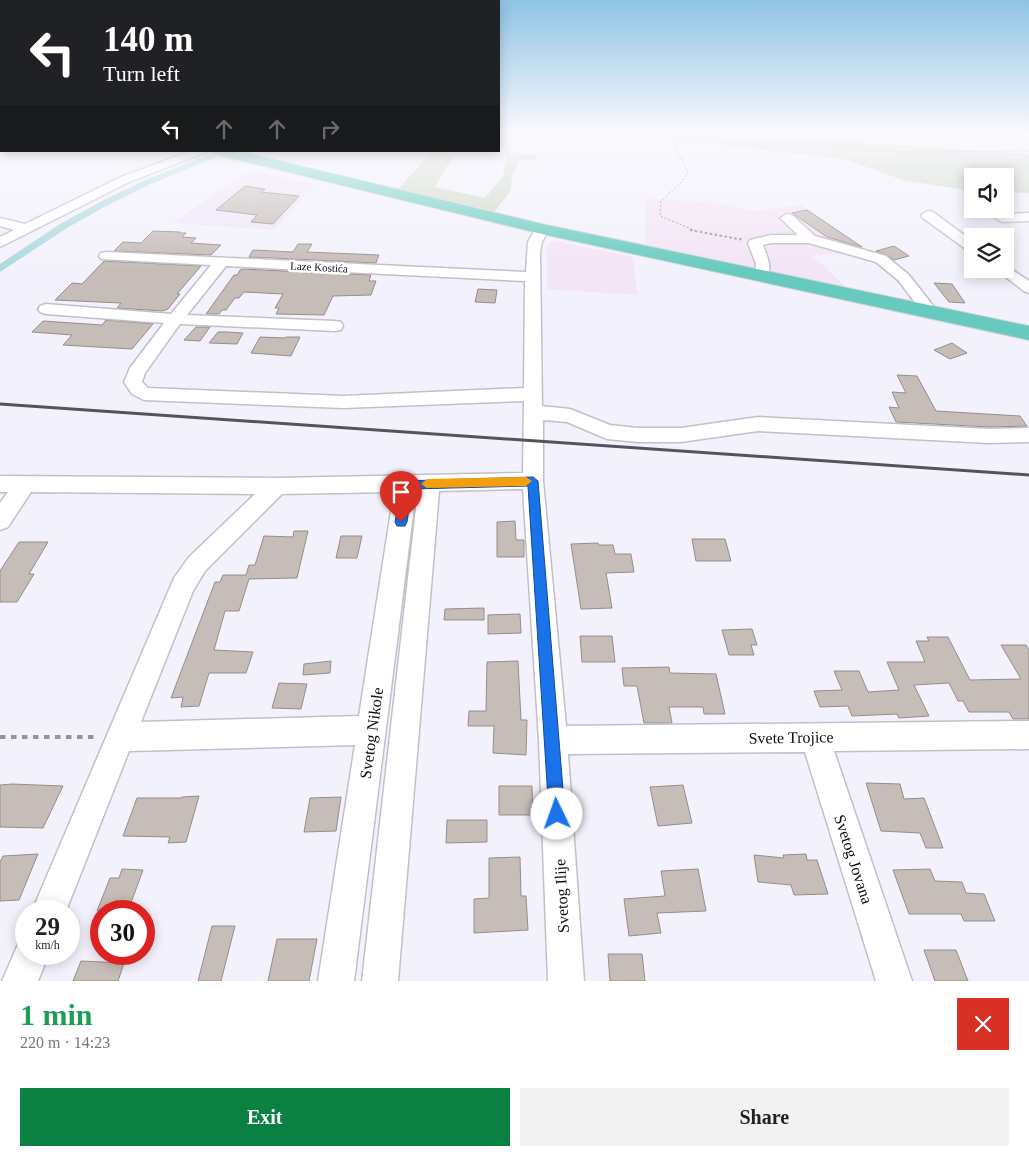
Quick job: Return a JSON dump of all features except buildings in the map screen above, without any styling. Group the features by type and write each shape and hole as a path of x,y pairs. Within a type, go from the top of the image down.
{"main road":[{"path":"330,178 542,228 1029,333"}],"street":[{"path":"0,243 126,178"},
{"path":"928,215 964,241"},
{"path":"1014,218 1029,217"},
{"path":"787,218 810,239"},
{"path":"0,222 26,229"},
{"name":"Svetog Ilije","path":"542,228 535,242 533,277 533,481 553,740 566,981"},
{"path":"761,275 763,264 755,243 771,239 810,239 881,259 904,278 930,312"},
{"name":"Laze Kostića","path":"106,256 533,277"},
{"path":"221,263 175,318 136,372 133,382 138,390 144,394 343,402 533,403 607,432 638,435 681,435 758,424 980,436 1029,435"},
{"path":"1014,277 1029,288"},
{"path":"46,309 335,326"},
{"path":"0,484 277,486 533,481"},
{"path":"0,521 25,484"},
{"path":"380,981 418,484"},
{"name":"Svetog Nikole","path":"336,981 372,730 418,484"},
{"path":"54,900 183,586 197,564 277,486"},
{"path":"121,737 372,730"},
{"name":"Svete Trojice","path":"553,740 1029,735"},
{"name":"Svetog Jovana","path":"815,737 894,981"},
{"path":"20,981 27,965"}],"path":[{"path":"685,178 682,182 662,197 658,206 660,216 690,230 755,243"},
{"path":"0,737 121,737"}],"shaded area":[{"path":"239,178 286,178 315,184 275,230 172,223"},
{"path":"645,198 728,204 752,211 802,205 872,252 812,255 847,288 645,244"},
{"path":"552,240 633,257 637,295 547,289 547,247"}],"green space":[{"path":"408,178 440,178 435,187 485,198 502,178 512,178 510,192 494,212 397,190"},
{"path":"897,178 964,178 964,190 903,180"},
{"path":"1014,178 1029,178 1029,193 1014,192"}],"waterway":[{"path":"0,269 63,226 118,196 158,178"}],"railway":[{"path":"0,404 1029,475"}],"slow traffic":[{"path":"427,484 526,481"}],"route":[{"path":"401,522 406,484 533,481 557,814"}]}
